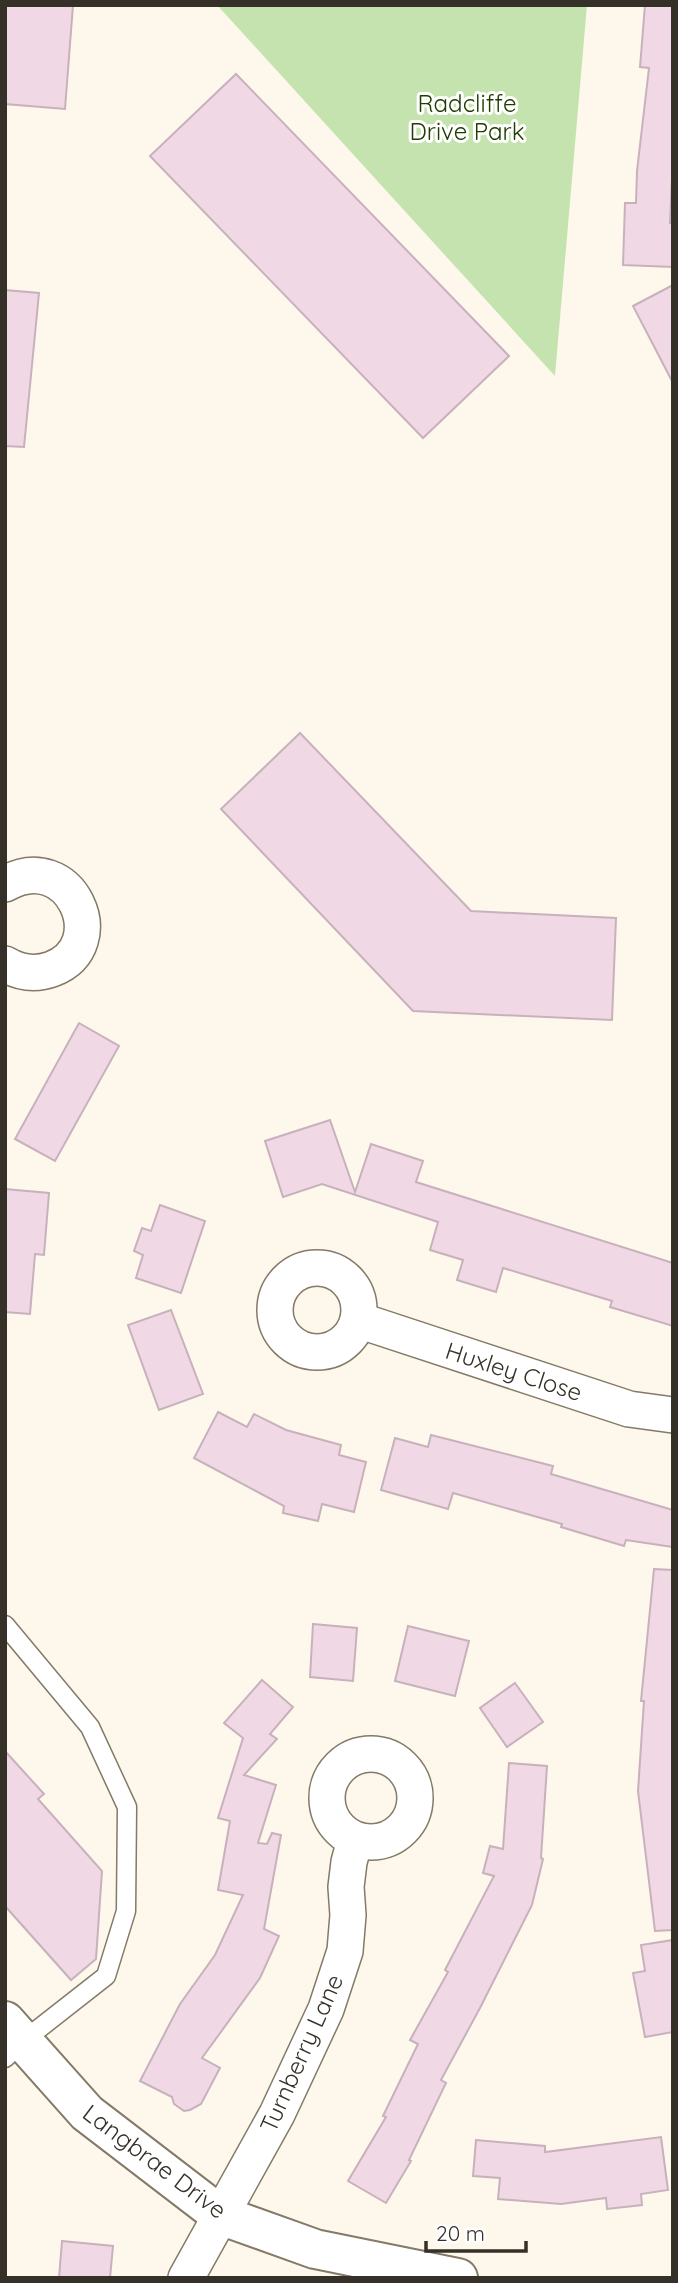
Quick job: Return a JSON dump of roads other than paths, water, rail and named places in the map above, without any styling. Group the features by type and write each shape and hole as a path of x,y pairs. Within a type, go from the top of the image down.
{"street":[{"path":"5,884 20,877 34,875 49,877 62,884 73,895 81,909 83,926 79,942 71,956 59,967 36,973 8,973"},
{"name":"Huxley Close","path":"358,1320 629,1409 673,1415"},
{"name":"Turnberry Lane","path":"186,2278 277,2115 326,2009 345,1951 348,1915 346,1887 355,1840"},
{"name":"Langbrae Drive","path":"11,2040 87,2113 220,2215 314,2249 458,2278"}],"lane":[{"path":"5,1625 90,1727 127,1807 125,1911 106,1976 11,2040"}],"park label":[{"name":"Radcliffe Drive Park","path":"467,117"}]}
